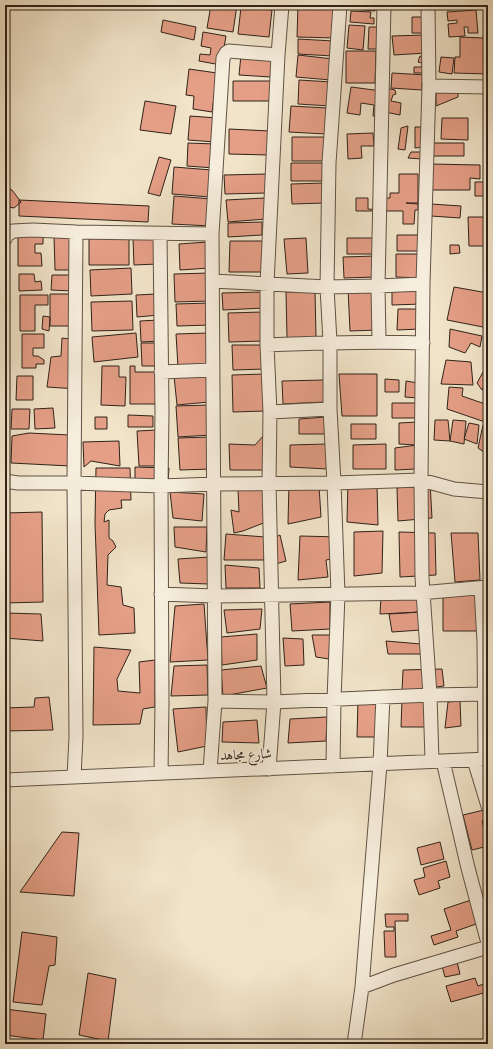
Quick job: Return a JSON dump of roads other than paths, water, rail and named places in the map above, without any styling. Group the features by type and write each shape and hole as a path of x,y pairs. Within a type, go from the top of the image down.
{"street":[{"path":"269,769 274,702 273,594 269,483 270,412 267,345 267,284 278,55 282,5"},
{"path":"333,766 338,594 330,409 330,342 327,287 329,163 340,5"},
{"path":"379,342 378,286 384,5"},
{"path":"428,5 429,86 421,480 423,593 430,695 437,761 488,943"},
{"path":"210,771 215,701 212,234 223,58 229,51 278,55"},
{"path":"429,86 488,87"},
{"path":"5,239 7,235 13,231 33,230 212,234"},
{"path":"74,777 76,729 74,483 76,232"},
{"path":"160,234 162,372 160,773"},
{"path":"213,281 327,287 424,284"},
{"path":"267,345 330,342 423,343"},
{"path":"162,372 213,370"},
{"path":"270,412 330,409"},
{"path":"5,481 18,483 161,486 421,480 454,489 488,492"},
{"path":"161,594 214,596 423,593 485,588 487,694 482,759 488,806"},
{"path":"215,701 274,702 487,694"},
{"path":"354,1044 362,987 380,764 383,697"},
{"name":"شارع مجاهد","path":"5,780 482,759"},
{"path":"362,987 394,975 488,947"}]}
